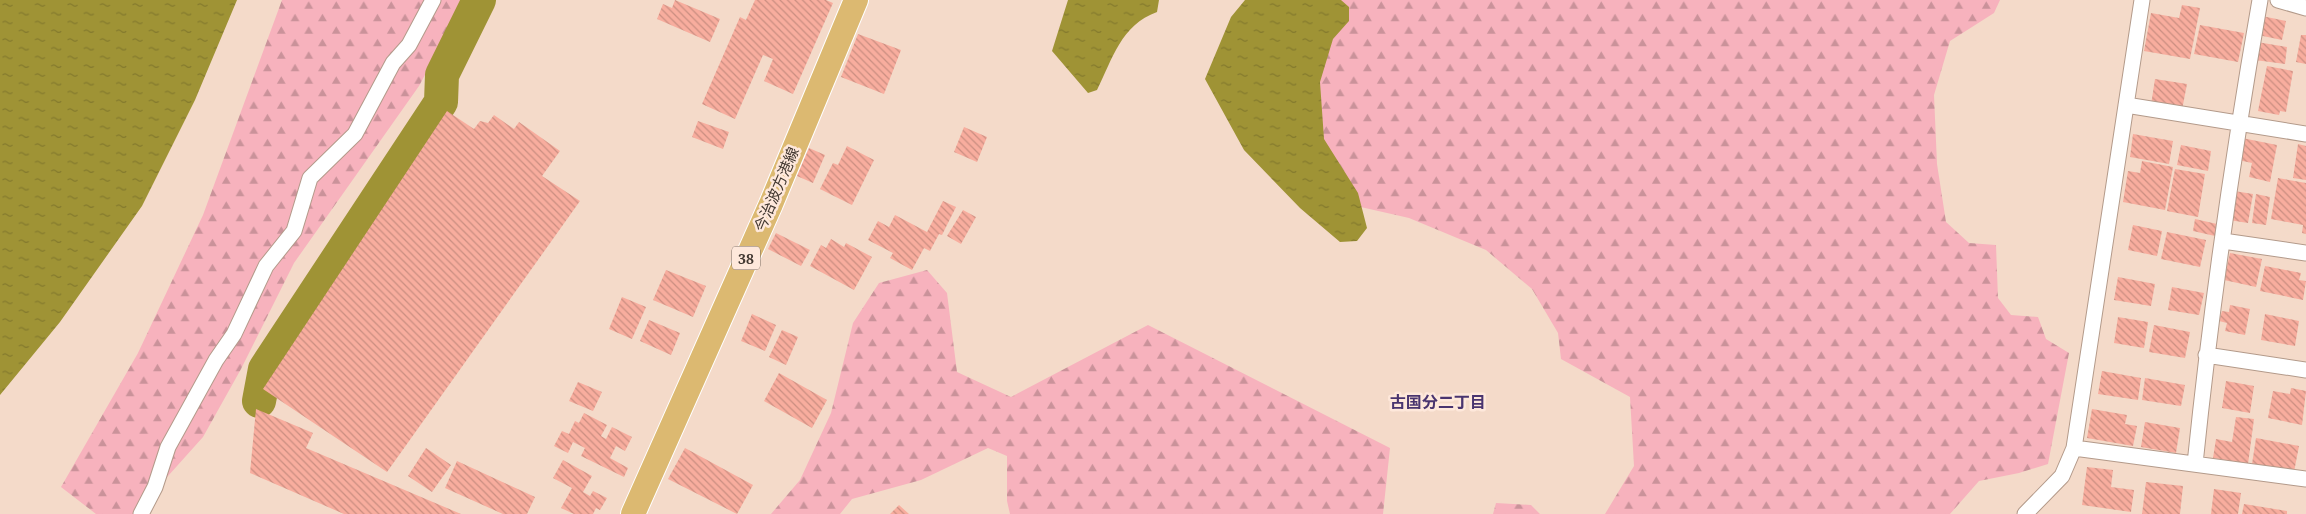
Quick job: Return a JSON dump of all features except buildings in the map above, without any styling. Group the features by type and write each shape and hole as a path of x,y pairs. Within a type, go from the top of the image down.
{"main road":[{"name":"今治波方港線","path":"633,514 770,204 856,0"}],"street":[{"path":"141,514 155,487 168,447 216,360 234,334 266,266 294,230 310,178 354,134 393,63 409,44 434,0"},
{"path":"2025,514 2062,476 2074,448 2142,0"},
{"path":"2195,464 2206,355 2238,124 2260,0"},
{"path":"2278,0 2306,8"},
{"path":"2126,106 2306,134"},
{"path":"2223,241 2306,253"},
{"path":"2206,355 2306,370"},
{"path":"2074,448 2306,479"}],"green space":[{"path":"282,0 465,0 419,86 294,263 241,369 203,437 134,514 96,514 61,487 138,353 203,215"},
{"path":"1269,0 2000,0 1994,13 1950,41 1934,95 1937,164 1946,222 1969,243 1996,245 1998,298 2011,315 2038,317 2046,339 2069,353 2048,464 2019,473 1979,481 1950,514 1605,514 1634,466 1630,397 1561,359 1558,333 1532,289 1486,250 1409,218 1330,200"},
{"path":"927,270 947,293 957,372 1011,397 1148,325 1390,448 1383,514 1010,514 1007,501 1007,456 988,448 921,480 852,499 840,514 771,514 800,480 831,413 853,323 879,283"},
{"path":"1496,503 1531,505 1540,514 1493,514"}],"water":[{"path":"0,0 237,0 195,100 142,206 60,322 0,395"},
{"path":"1068,0 1159,0 1157,12 1135,25 1126,34 1097,90 1088,93 1052,51"},
{"path":"1245,0 1341,0 1349,7 1349,21 1333,39 1320,82 1324,139 1358,193 1367,228 1357,241 1340,242 1300,208 1244,150 1205,79 1231,17"}],"waterway":[{"path":"259,401 265,369 441,102 442,75 479,0"}],"district":[{"name":"古国分二丁目","path":"1438,402"}]}
